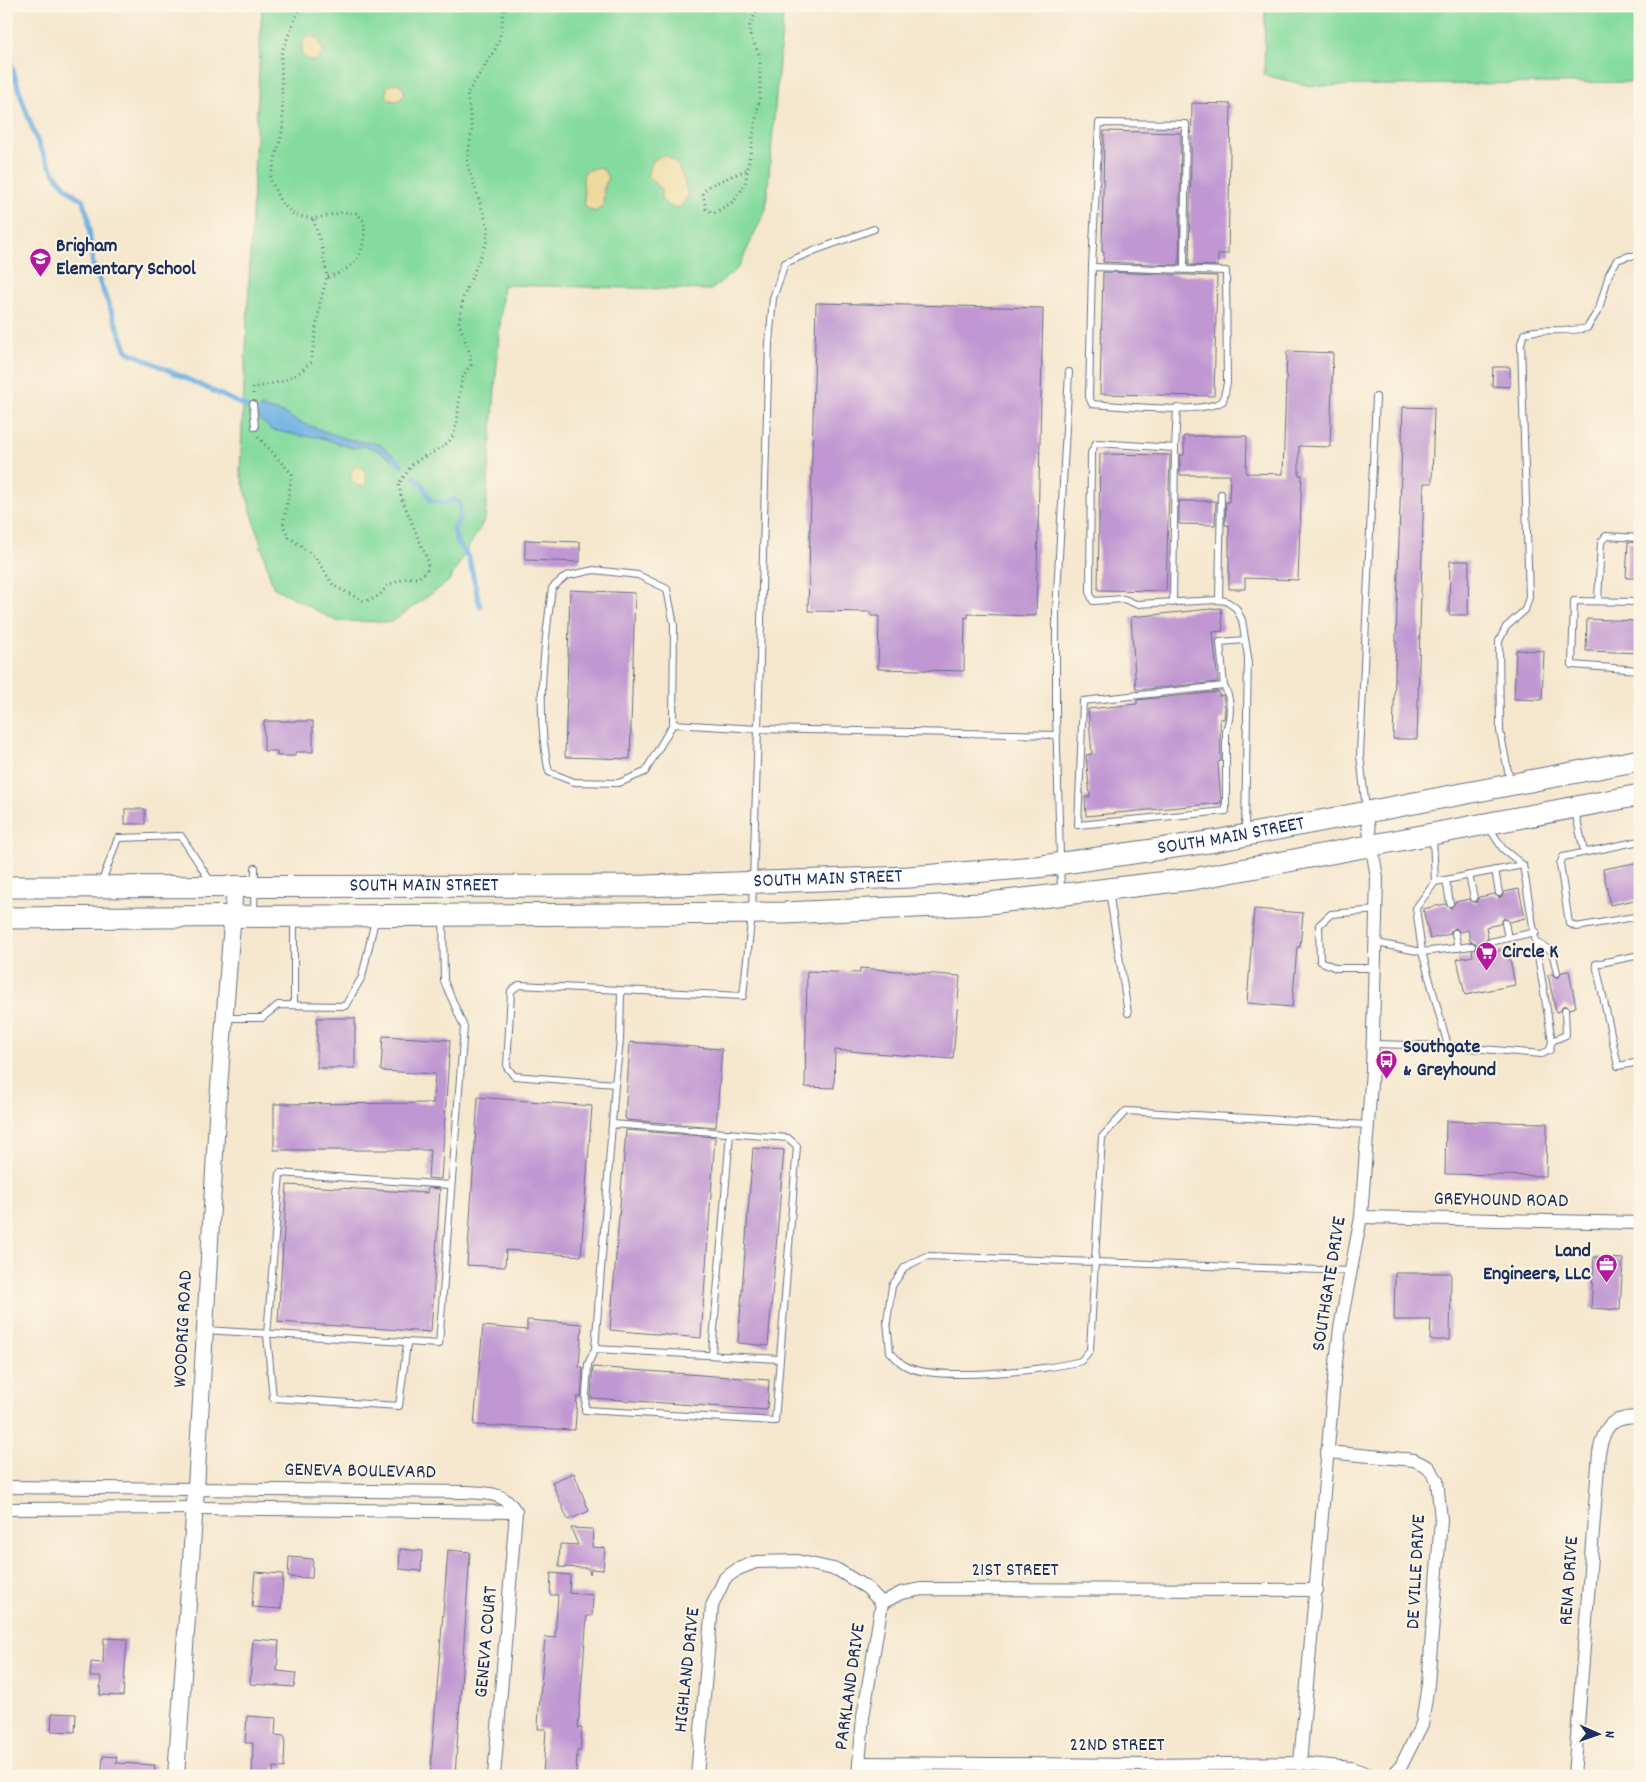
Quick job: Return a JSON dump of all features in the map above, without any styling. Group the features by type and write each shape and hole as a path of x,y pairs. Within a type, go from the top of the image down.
{"highway":[{"name":"SOUTH MAIN STREET","path":"6,887 214,885 248,880 647,886 908,877 1060,864 1245,835 1640,760"},
{"name":"SOUTH MAIN STREET","path":"6,918 752,914 910,909 1061,896 1193,879 1640,795"}],"street":[{"name":"SOUTHGATE DRIVE","path":"1300,1769 1317,1590 1327,1452 1340,1328 1361,1217 1368,1125 1377,943 1377,878 1366,811"},
{"name":"WOODRIG ROAD","path":"176,1776 195,1508 218,1100 225,1018 244,916 248,880"},
{"name":"GREYHOUND ROAD","path":"1361,1217 1640,1223"},
{"name":"RENA DRIVE","path":"1574,1776 1599,1453 1603,1432 1613,1422 1629,1417 1640,1417"},
{"name":"DE VILLE DRIVE","path":"1327,1452 1414,1460 1428,1467 1437,1480 1441,1520 1428,1684 1422,1724 1402,1766 1392,1776"},
{"name":"GENEVA BOULEVARD","path":"7,1487 488,1493 500,1496 508,1501 516,1512"},
{"path":"7,1487 7,1509 195,1508 516,1512"},
{"name":"GENEVA COURT","path":"494,1776 516,1512"},
{"name":"HIGHLAND DRIVE","path":"696,1776 712,1606 721,1584 731,1573 756,1562 797,1561 823,1565 854,1578 882,1603"},
{"name":"21ST STREET","path":"882,1603 901,1593 922,1589 1317,1590"},
{"name":"PARKLAND DRIVE","path":"859,1769 863,1717 882,1603"},
{"name":"22ND STREET","path":"859,1769 1351,1768 1373,1776"}],"lane":[{"path":"1092,267 1226,271 1227,383 1223,401 1215,406 1177,408 1092,404 1089,397 1092,267 1099,123 1186,124 1184,269"},
{"path":"615,1084 514,1076 507,1067 511,991 519,985 743,996 752,914 769,343 772,298 785,263 874,229"},
{"path":"1511,785 1500,730 1498,640 1506,627 1526,610 1529,597 1521,343 1524,334 1530,330 1573,332 1587,328 1599,309 1609,274 1617,260 1629,256 1640,256"},
{"path":"1061,896 1056,735 1056,612 1069,372"},
{"path":"1366,811 1360,755 1376,397"},
{"path":"253,404 255,427"},
{"path":"1173,603 1177,408"},
{"path":"1175,448 1096,443 1091,453 1090,463 1090,594 1093,601 1124,599 1136,604 1226,600 1236,608 1242,620 1248,657 1245,835"},
{"path":"1219,600 1221,494"},
{"path":"1598,601 1601,542 1606,536 1640,538"},
{"path":"594,570 638,575 667,589 674,625 673,724 646,772 620,783 574,782 549,772 542,744 542,675 552,588 566,576 594,570"},
{"path":"1640,602 1574,601 1572,665 1640,670"},
{"path":"1224,686 1083,701 1078,826 1226,811 1226,731 1230,720 1228,693 1224,686 1220,642 1245,640"},
{"path":"673,724 758,729 1056,735"},
{"path":"1575,807 1584,851"},
{"path":"1373,1044 1448,1046 1542,1054 1550,1050 1552,1041 1536,932 1523,865 1503,849 1487,824"},
{"path":"1433,835 1435,882 1416,908 1422,952 1448,1046"},
{"path":"100,886 118,838 181,836 214,885"},
{"path":"1640,841 1584,851 1563,857 1560,864 1569,924 1576,927 1640,916"},
{"path":"1435,882 1523,865"},
{"path":"1495,870 1499,893"},
{"path":"1469,876 1474,898"},
{"path":"1446,880 1450,903"},
{"path":"1108,890 1128,1013"},
{"path":"1376,968 1336,968 1320,961 1319,925 1331,914 1377,910"},
{"path":"294,916 294,1005"},
{"path":"225,1018 262,1018 278,1005 345,1006 362,977 376,916"},
{"path":"205,1330 439,1344 450,1185 464,1027 444,981 443,916"},
{"path":"1505,923 1508,938"},
{"path":"1490,942 1536,932"},
{"path":"1455,933 1458,948"},
{"path":"1377,943 1422,952 1472,946"},
{"path":"1537,943 1552,951 1557,974"},
{"path":"1640,955 1596,964 1618,1066 1640,1062"},
{"path":"612,1124 788,1138 797,1146 775,1421 585,1410 588,1364 595,1349 615,1084 620,1041 621,990"},
{"path":"1552,1041 1566,1035 1565,1010"},
{"path":"1350,1271 1093,1262 927,1256 905,1266 892,1286 887,1321 890,1352 905,1366 935,1373 1020,1372 1081,1361 1090,1350 1093,1262 1102,1137 1126,1111 1368,1125"},
{"path":"712,1354 730,1133"},
{"path":"407,1343 399,1406 273,1398 267,1335 280,1173 450,1185"},
{"path":"595,1349 780,1359"}],"path":[{"path":"300,6 281,54 283,129 270,179 280,201 294,215 313,219 344,212 356,213 364,220 364,248 359,257 341,274 328,278"},
{"path":"255,427 258,437 292,474 283,526 289,537 316,556 334,586 364,601 371,600 380,595 388,585 407,578 418,578 428,571 428,561 402,497 399,483 414,463 442,449 453,436 458,419 459,388 463,373 471,365 470,354 459,324 463,298 487,241 488,226 467,163 472,129 467,94 496,48 503,23 504,6"},
{"path":"746,170 707,187 703,194 706,209 714,213 734,201 745,185 760,95 760,56 749,33 750,24 758,6"},
{"path":"253,404 253,388 283,381 300,372 311,362 320,303 328,278 322,247 313,219"}],"green space":[{"path":"262,6 784,6 766,209 739,267 711,290 503,285 485,519 449,581 392,622 336,621 273,587 240,472"},
{"path":"1265,6 1639,6 1638,82 1310,86 1264,75"}],"sand":[{"path":"311,35 318,39 324,51 319,60 309,60 301,53 304,38"},
{"path":"391,83 399,83 404,88 402,99 391,101 386,96 386,88"},
{"path":"665,155 678,166 688,195 684,203 678,208 668,205 661,199 661,188 647,177 652,163 657,158"},
{"path":"598,167 603,169 608,178 604,188 603,205 595,212 585,207 583,180 584,172"},
{"path":"357,466 363,468 367,475 365,486 357,486 351,480 351,471"}],"water":[{"path":"261,407 284,413 296,421 350,440 379,444 396,457 394,460 375,449 364,446 352,448 319,437 301,436 272,430 259,419 258,412"}],"building":[{"path":"1192,103 1231,104 1228,254 1218,254 1218,266 1189,265"},
{"path":"1104,131 1181,133 1179,265 1103,262"},
{"path":"1103,272 1217,276 1214,396 1100,394"},
{"path":"816,303 1043,308 1036,616 968,614 968,618 965,617 964,671 878,669 879,616 871,616 871,612 808,611"},
{"path":"1287,351 1333,353 1330,447 1299,446 1299,475 1302,475 1298,580 1245,578 1245,589 1229,589 1229,525 1225,525 1226,502 1229,502 1230,475 1180,475 1180,455 1184,455 1184,436 1247,436 1246,473 1283,474"},
{"path":"1493,367 1510,367 1510,387 1492,386"},
{"path":"1403,407 1434,408 1432,483 1424,483 1417,739 1393,739"},
{"path":"1100,454 1170,455 1166,591 1098,590"},
{"path":"1179,501 1216,501 1215,525 1179,524"},
{"path":"525,540 580,542 580,562 525,560"},
{"path":"1628,542 1640,543 1640,578 1626,578"},
{"path":"1450,561 1469,561 1468,615 1449,615"},
{"path":"570,590 635,593 630,759 565,757"},
{"path":"1221,608 1223,631 1213,632 1218,682 1136,690 1131,617"},
{"path":"1587,619 1640,621 1640,653 1586,651"},
{"path":"1516,650 1544,651 1542,700 1514,699"},
{"path":"1219,692 1219,696 1223,695 1225,708 1224,719 1220,719 1221,761 1218,762 1221,803 1086,816 1085,797 1090,797 1086,755 1092,754 1088,709 1137,704 1137,700"},
{"path":"264,721 313,721 313,752 295,752 295,756 277,756 277,751 264,751"},
{"path":"125,809 145,809 145,824 125,824"},
{"path":"1640,862 1640,899 1610,905 1603,869"},
{"name":"Circle K","path":"1519,889 1525,918 1510,922 1504,918 1500,924 1486,927 1488,937 1485,943 1492,952 1508,949 1515,985 1465,995 1457,959 1473,956 1472,951 1476,948 1476,943 1470,941 1468,930 1460,932 1456,928 1451,930 1450,934 1430,939 1423,909 1445,904 1451,908 1455,902 1469,899 1476,903 1479,897 1494,894 1500,898 1504,892"},
{"path":"1254,909 1303,913 1300,947 1297,947 1292,1007 1247,1003"},
{"path":"860,968 960,976 953,1059 835,1050 834,1088 805,1087 807,971 860,973"},
{"path":"1569,971 1576,1007 1570,1009 1564,1005 1560,1011 1556,1012 1548,975 1552,974 1558,978 1562,972"},
{"path":"317,1018 355,1018 355,1068 317,1068"},
{"path":"383,1036 450,1040 441,1179 428,1178 430,1150 274,1150 274,1104 433,1103 435,1074 381,1071"},
{"path":"630,1042 722,1049 716,1127 627,1120 625,1118"},
{"path":"478,1097 592,1106 581,1256 506,1250 505,1267 467,1265"},
{"path":"1446,1121 1547,1123 1546,1176 1445,1174"},
{"path":"626,1130 715,1137 701,1338 610,1330"},
{"path":"753,1148 784,1150 768,1346 738,1343"},
{"path":"287,1185 427,1193 428,1188 440,1189 431,1332 278,1322"},
{"name":"Land Engineers, LLC","path":"1594,1257 1623,1259 1620,1310 1591,1308"},
{"path":"1395,1273 1451,1273 1450,1340 1430,1340 1431,1320 1394,1320"},
{"path":"527,1320 582,1324 579,1367 583,1367 581,1397 577,1397 575,1430 474,1425 483,1326 527,1330"},
{"path":"593,1367 769,1380 767,1410 591,1398"},
{"path":"574,1473 589,1511 568,1520 552,1482"},
{"path":"571,1528 593,1529 592,1547 605,1548 603,1570 591,1569 590,1574 588,1568 559,1567 560,1544 578,1545"},
{"path":"400,1549 422,1551 421,1571 399,1569"},
{"path":"448,1550 470,1552 455,1776 430,1776"},
{"path":"289,1557 313,1559 312,1578 288,1577"},
{"path":"255,1572 283,1574 281,1609 252,1607"},
{"path":"551,1573 570,1575 569,1593 593,1595 592,1616 587,1616 578,1728 582,1728 580,1751 577,1751 576,1776 543,1776 546,1729 538,1729 539,1709 545,1637 555,1638 558,1595 550,1595"},
{"path":"104,1638 127,1639 123,1696 100,1695 101,1677 90,1677 91,1662 103,1663"},
{"path":"253,1639 279,1641 277,1671 296,1673 294,1687 250,1684"},
{"path":"52,1713 76,1714 75,1732 51,1731"},
{"path":"247,1716 276,1718 275,1735 285,1736 284,1768 273,1767 273,1776 252,1775 253,1743 245,1743"},
{"path":"103,1756 117,1757 116,1763 155,1765 154,1776 109,1776 109,1771 102,1770"}],"waterway":[{"path":"6,48 25,109 43,153 54,173 67,188 82,199 88,216 93,265 127,351 258,412"},
{"path":"395,459 402,465"},
{"path":"414,477 423,485 431,501 444,503 453,499 460,503 460,518 453,529 457,542 469,558 480,607"}],"place":[{"name":"Brigham Elementary School","path":"40,277"},
{"name":"Circle K","path":"1486,972"},
{"name":"Southgate & Greyhound","path":"1387,1079"},
{"name":"Land Engineers, LLC","path":"1607,1283"}]}
